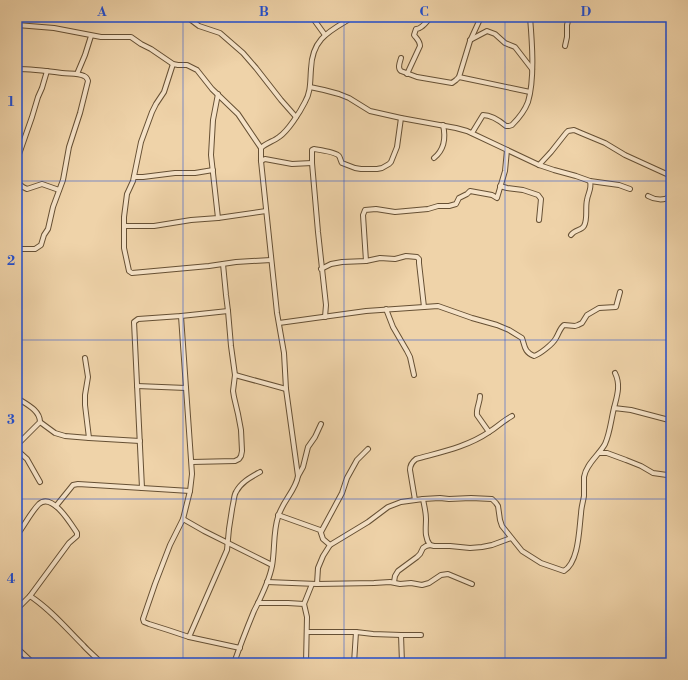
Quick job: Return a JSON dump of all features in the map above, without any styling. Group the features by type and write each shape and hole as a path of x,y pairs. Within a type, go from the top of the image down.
{"street":[{"path":"189,17 199,26 220,33 243,53 296,117"},
{"path":"312,17 325,35"},
{"path":"261,148 279,137 288,128 305,103 310,87 311,64 313,56 315,49 321,40 337,26 353,17"},
{"path":"407,74 420,46 419,40 414,35 416,29 420,28 431,17"},
{"path":"401,58 399,70 407,74 452,83 459,77 470,41 481,17"},
{"path":"472,133 483,115 490,116 506,126 509,126 512,125 526,106 530,92 532,69 530,17"},
{"path":"565,46 569,17"},
{"path":"17,25 54,28 91,36 112,38 131,37 173,64 178,66 189,66 197,70 238,114 261,148 271,260 284,353 286,389 298,476"},
{"path":"470,41 488,31 492,32 506,43 515,47 532,69"},
{"path":"77,74 91,36"},
{"path":"173,64 164,92 152,112 141,142 134,176 127,194 124,217 124,248 129,271 132,273 236,262 271,260"},
{"path":"17,69 77,74 84,76 88,81 69,147 63,180 48,229 44,235 41,245 35,249 17,249"},
{"path":"17,160 47,71"},
{"path":"459,77 530,92"},
{"path":"310,87 339,94 349,98 370,111 456,128 472,133 539,165 590,181 630,189"},
{"path":"218,94 213,120 211,155 218,218"},
{"path":"325,317 326,305 321,269 312,150 326,151 338,155 342,163 355,168 377,169 386,167 391,162 397,147 401,118"},
{"path":"434,158 438,155 444,143 445,136 443,126"},
{"path":"539,165 566,133 574,130 605,143 625,155 671,176"},
{"path":"366,261 363,217 365,210 376,209 395,212 428,209 438,206 449,206 456,204 459,198 470,191 492,195 498,198 508,150"},
{"path":"261,160 292,164 312,163"},
{"path":"134,176 143,177 213,170"},
{"path":"571,235 574,231 583,228 585,225 586,202 591,186 590,181"},
{"path":"17,182 25,188 40,184 59,190"},
{"path":"500,186 523,190 538,195 541,199 539,220"},
{"path":"648,196 657,199 668,198 671,196"},
{"path":"124,226 154,226 266,211"},
{"path":"321,269 331,264 342,262 366,261 380,258 396,258 406,256 417,257 420,263 424,307"},
{"path":"192,462 235,461 241,456 242,450 241,430 233,391 235,376 223,264"},
{"path":"279,323 386,310 438,306 504,327 522,338 524,348 529,354 534,356 553,342 564,324 575,326 582,323 587,315 599,308 616,307 620,292"},
{"path":"386,310 393,327 408,351 414,375"},
{"path":"142,488 134,322 138,319 228,311"},
{"path":"181,316 192,462 190,491 183,519 170,545 143,619 144,622 149,624 189,637 240,648"},
{"path":"85,358 88,383 85,395 85,405 89,438"},
{"path":"306,663 307,617 304,604 315,584 318,568 323,556 330,546 368,522 388,507 401,502 440,498 492,499 498,506 500,523 522,551 541,563 562,571 566,570 573,559 578,542 586,470 605,444 618,393 619,384 615,373"},
{"path":"235,376 286,389"},
{"path":"137,386 186,388"},
{"path":"480,396 477,415 489,432"},
{"path":"17,398 34,410 40,418 40,422 55,433 65,436 140,441"},
{"path":"614,408 631,410 668,420"},
{"path":"415,500 410,467 416,459 448,451 467,444 489,432 512,416"},
{"path":"17,445 40,422"},
{"path":"234,663 267,582 272,565 278,516 296,484 303,467 308,447 321,424"},
{"path":"605,444 607,453"},
{"path":"321,532 342,493 354,466 368,449"},
{"path":"17,450 27,460 40,482"},
{"path":"599,453 607,453 636,464 653,473 667,475"},
{"path":"189,637 227,550 231,512 236,492 249,478 260,472"},
{"path":"56,506 73,485 78,484 190,491"},
{"path":"423,499 426,518 425,534 430,545"},
{"path":"17,535 40,503 44,502 48,502 61,510 77,534 30,596 17,609"},
{"path":"278,516 320,530 323,539 330,546"},
{"path":"183,519 272,565"},
{"path":"394,582 398,571 417,557 424,547 430,545 470,548 482,547 511,538"},
{"path":"267,582 315,584 394,582 400,584 411,583 418,585 432,582 438,577 448,574 472,584"},
{"path":"30,596 53,614 101,663"},
{"path":"258,602 304,604"},
{"path":"307,632 356,632 372,634 421,635"},
{"path":"354,663 356,632"},
{"path":"401,635 402,663"},
{"path":"17,648 33,663"}]}
